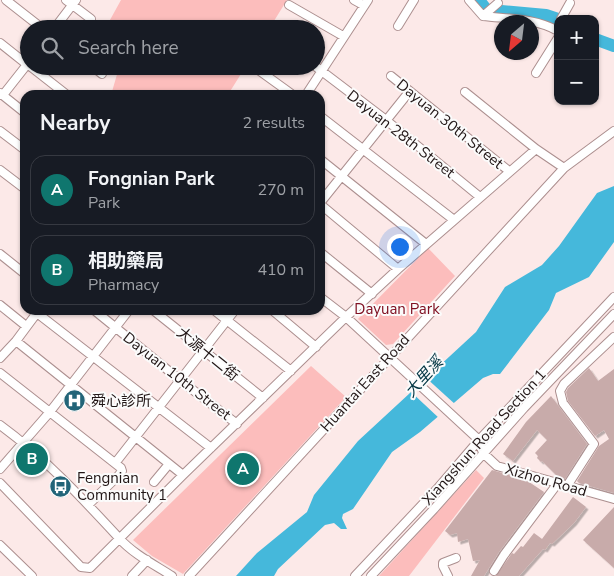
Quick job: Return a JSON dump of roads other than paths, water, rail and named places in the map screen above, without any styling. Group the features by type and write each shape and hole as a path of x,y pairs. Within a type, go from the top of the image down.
{"street":[{"path":"6,0 32,20"},
{"path":"325,66 365,3 354,0"},
{"path":"398,26 414,0"},
{"path":"469,0 485,14 554,27"},
{"path":"60,20 72,2 91,20"},
{"path":"485,14 498,3"},
{"path":"563,15 570,3"},
{"path":"289,5 315,20"},
{"path":"325,26 343,36"},
{"path":"0,43 20,58"},
{"path":"536,73 554,44"},
{"path":"20,73 1,94 20,109"},
{"name":"Dayuan 28th Street","path":"325,73 386,120 480,197"},
{"path":"42,75 61,90"},
{"path":"265,75 286,90"},
{"path":"309,90 319,75"},
{"name":"Dayuan 30th Street","path":"391,76 408,92 509,171"},
{"path":"325,197 408,92"},
{"path":"465,92 539,151 564,168"},
{"path":"325,120 454,220"},
{"path":"0,131 20,146"},
{"name":"Huantai East Road","path":"189,576 564,168 614,131"},
{"path":"0,483 81,567 90,568 346,317 509,171 539,151"},
{"path":"325,163 426,244"},
{"path":"0,170 20,185"},
{"path":"325,207 398,269"},
{"path":"0,254 20,270"},
{"path":"325,256 372,294"},
{"name":"Xiangshun Road Section 1","path":"354,576 614,297"},
{"path":"325,301 346,317 479,440 484,453"},
{"path":"0,305 26,326"},
{"name":"Xiangshun Road Section 1","path":"369,576 426,518 524,408 614,314"},
{"path":"0,358 16,341 35,315"},
{"path":"43,315 158,408 211,448"},
{"name":"Dayuan 10th Street","path":"100,315 237,424"},
{"path":"0,468 49,412 126,315"},
{"name":"大源十二街","path":"159,315 263,398"},
{"path":"222,315 291,372"},
{"path":"116,462 231,315"},
{"path":"278,315 316,347"},
{"path":"567,486 594,444 563,403 560,390 614,337"},
{"path":"16,341 183,475"},
{"path":"0,373 116,462 121,468 122,471 88,505"},
{"path":"0,425 23,442 88,505 119,539 172,576"},
{"name":"Xizhou Road","path":"484,453 497,466 614,499"},
{"path":"154,482 169,464"},
{"path":"494,571 558,483"},
{"path":"0,544 32,576"},
{"path":"448,576 443,563 456,558"},
{"path":"132,576 147,560"},
{"path":"361,570 369,576"}],"water":[{"path":"614,186 614,242 589,277 556,293 549,310 500,374 493,374 483,378 420,432 392,452 353,509 343,514 342,518 347,529 341,529 334,523 325,525 278,569 274,576 236,576 257,553 307,512 314,495 358,441 476,332 505,287 542,265 559,246 597,193"}],"waterway":[{"path":"479,0 486,9 490,10 546,15 554,18"},
{"path":"599,40 614,46"}],"place":[{"name":"舜心診所","path":"75,401"},
{"name":"相助藥局","path":"32,459"},
{"name":"Fongnian Park","path":"243,469"},
{"name":"Fengnian Community 1","path":"61,487"}],"park label":[{"name":"Dayuan Park","path":"397,309"}],"water label":[{"name":"大里溪","path":"424,377"}]}
